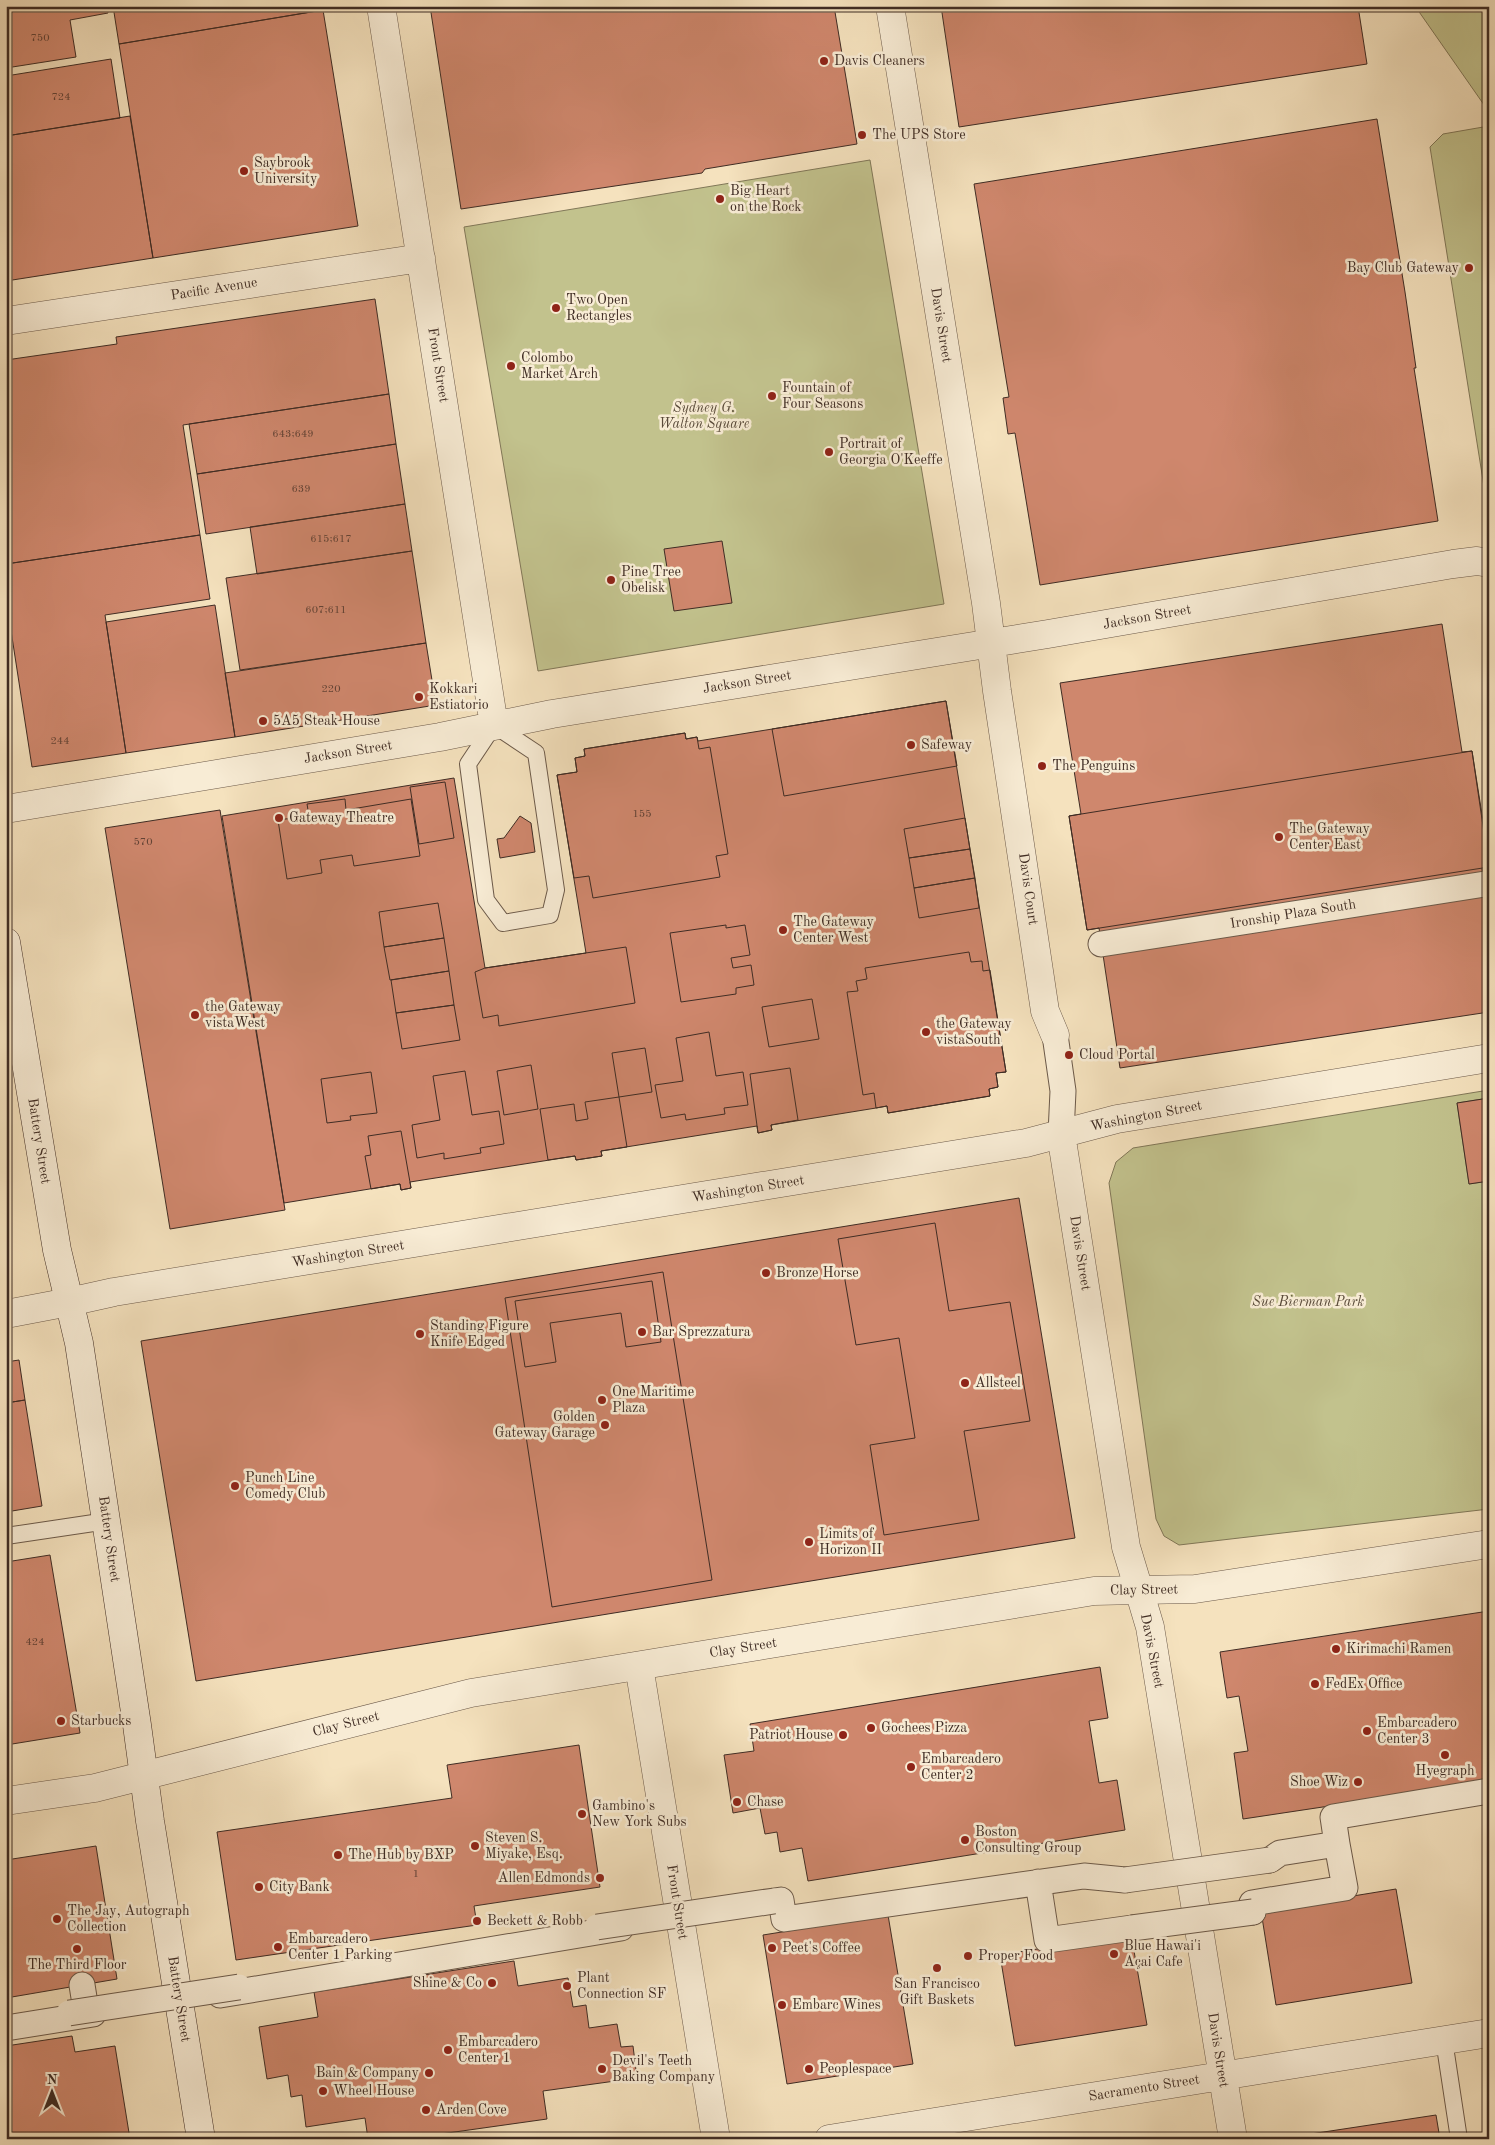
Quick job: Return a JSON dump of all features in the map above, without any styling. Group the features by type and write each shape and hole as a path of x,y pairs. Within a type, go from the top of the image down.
{"street":[{"name":"Front Street","path":"381,6 494,725"},
{"name":"Davis Street","path":"890,6 986,603 990,643"},
{"name":"Pacific Avenue","path":"6,321 421,258"},
{"name":"Jackson Street","path":"6,809 1453,564 1477,561 1489,563"},
{"name":"Davis Court","path":"990,643 1045,1011 1055,1035 1063,1090 1061,1134"},
{"name":"Ironship Plaza South","path":"1101,944 1485,884"},
{"name":"Battery Street","path":"6,942 56,1250 79,1343 107,1520 150,1821 201,2139"},
{"name":"Washington Street","path":"6,1314 114,1292 1026,1144 1117,1119 1489,1058"},
{"name":"Davis Street","path":"1061,1134 1126,1547 1150,1627 1232,2139"},
{"name":"Clay Street","path":"6,1801 95,1788 471,1693 1094,1591 1196,1589 1489,1544"},
{"name":"Front Street","path":"639,1666 716,2139"},
{"path":"1038,1882 1047,1940 1253,1912 1252,1903 1345,1888 1333,1816 1489,1791"},
{"path":"82,1985 78,2011 239,1987 259,1986 597,1927 781,1900 784,1919 1084,1876 1125,1880 1270,1860 1280,1853 1337,1844"},
{"path":"220,1995 628,1927"},
{"path":"6,2028 131,2008"},
{"name":"Sacramento Street","path":"829,2139 1489,2033"}],"lane":[{"path":"494,725 536,753 556,890 550,915 503,922 486,900 468,764 494,725"},
{"path":"6,1536 107,1520"},
{"path":"1444,2040 1459,2139"}],"green space":[{"path":"1415,6 1489,6 1489,112"},
{"name":"Bay Club Gateway","path":"1489,126 1489,492 1485,493 1430,147 1443,134"},
{"name":"Sydney G. Walton Square","path":"870,160 944,604 538,671 464,227"},
{"name":"Sue Bierman Park","path":"1489,1090 1489,1098 1457,1103 1469,1184 1489,1181 1489,1509 1179,1545 1164,1536 1156,1519 1109,1183 1116,1162 1133,1148"}],"building":[{"path":"6,6 107,6 108,13 70,20 76,57 6,68"},
{"path":"113,6 323,6 323,10 119,44"},
{"path":"430,6 834,6 857,144 705,169 702,173 461,209"},
{"path":"941,6 1358,6 1367,64 959,127"},
{"name":"Saybrook University","path":"323,10 358,226 153,258 119,44"},
{"path":"111,59 120,118 6,136 6,76"},
{"path":"130,116 153,258 6,281 6,136"},
{"path":"1377,119 1405,292 1416,368 1414,368 1438,521 1040,585 1015,433 1008,434 1003,398 1009,397 974,184"},
{"path":"375,299 389,394 183,425 200,535 6,564 6,360 117,344 116,337"},
{"path":"389,394 396,444 197,474 189,424"},
{"path":"396,444 405,504 206,534 197,474"},
{"path":"405,504 412,551 257,574 250,527"},
{"path":"200,535 210,599 105,615 126,753 32,767 6,598 6,564"},
{"path":"722,541 732,603 674,611 664,549"},
{"path":"412,551 426,643 240,670 226,578"},
{"path":"215,605 235,737 126,753 106,622"},
{"name":"The Gateway Center East","path":"1442,624 1462,752 1472,751 1489,859 1489,867 1482,868 1489,909 1489,1012 1120,1068 1099,928 1087,930 1069,816 1081,814 1060,683"},
{"path":"426,643 436,705 235,737 225,673"},
{"path":"946,701 957,766 784,796 772,729"},
{"name":"The Gateway Center West","path":"946,701 1006,1072 996,1073 998,1087 989,1089 990,1096 888,1113 887,1106 771,1125 772,1130 758,1133 757,1126 601,1151 602,1156 576,1160 575,1156 410,1182 411,1188 401,1190 400,1184 284,1203 222,816 454,778 485,968 586,953 557,775 577,772 575,758 585,756 584,749 685,733 686,739 697,737 698,741"},
{"path":"685,733 686,739 697,737 699,749 710,747 728,854 716,856 720,877 593,898 589,876 574,878 557,775 577,772 575,758 585,756 584,749"},
{"path":"1472,751 1489,867 1087,930 1069,816"},
{"path":"445,782 454,838 419,844 410,787"},
{"path":"345,799 346,810 411,799 420,856 354,866 352,855 320,860 322,873 287,879 278,820 309,816 307,804"},
{"name":"the Gateway vistaWest","path":"220,810 285,1210 170,1229 105,828"},
{"path":"520,816 531,823 535,852 500,858 497,839 504,838"},
{"path":"965,818 970,849 909,858 904,829"},
{"path":"970,849 975,878 914,888 909,858"},
{"path":"975,878 979,908 919,918 914,888"},
{"path":"438,903 444,938 384,947 379,912"},
{"path":"726,925 726,928 745,925 750,955 731,958 733,968 751,965 754,985 736,988 736,994 681,1002 670,933"},
{"path":"444,938 449,971 390,980 384,947"},
{"path":"626,947 635,1003 499,1026 498,1015 483,1018 475,972 485,968"},
{"name":"the Gateway vistaSouth","path":"969,952 971,962 982,961 983,971 990,970 1006,1072 996,1073 998,1087 989,1089 990,1096 888,1113 887,1106 876,1108 874,1093 863,1095 847,992 858,991 856,981 867,979 865,968"},
{"path":"449,971 454,1005 396,1013 391,980"},
{"path":"812,999 819,1039 769,1047 762,1007"},
{"path":"454,1005 460,1040 402,1049 396,1013"},
{"path":"709,1032 716,1076 743,1072 748,1105 724,1108 725,1114 686,1120 685,1114 661,1118 655,1085 683,1081 676,1038"},
{"path":"645,1048 652,1092 619,1097 612,1053"},
{"path":"531,1065 538,1109 504,1115 497,1071"},
{"path":"790,1068 798,1120 771,1125 772,1130 758,1133 750,1074"},
{"path":"465,1071 472,1115 499,1111 504,1144 480,1148 481,1153 444,1159 444,1153 417,1158 412,1125 440,1120 433,1076"},
{"path":"371,1072 377,1113 350,1116 351,1120 327,1123 321,1079"},
{"path":"619,1097 627,1147 601,1151 602,1156 576,1160 575,1156 548,1160 540,1109 574,1104 576,1121 588,1119 585,1102"},
{"path":"1489,1098 1489,1181 1469,1184 1457,1103"},
{"path":"401,1131 411,1188 401,1190 400,1184 371,1189 365,1156 371,1155 368,1136"},
{"name":"Golden Gateway Garage","path":"1019,1198 1075,1538 196,1681 141,1341"},
{"name":"Allsteel","path":"935,1223 949,1311 1010,1302 1030,1421 964,1431 979,1520 884,1535 870,1445 915,1438 899,1338 856,1345 838,1239"},
{"name":"One Maritime Plaza","path":"663,1272 712,1580 552,1607 505,1298"},
{"name":"Bar Sprezzatura","path":"652,1281 661,1342 626,1347 621,1313 550,1323 556,1362 525,1367 515,1301"},
{"path":"19,1360 25,1400 6,1403 6,1362"},
{"path":"25,1400 42,1506 6,1512 6,1403"},
{"path":"50,1555 80,1733 6,1745 6,1562"},
{"name":"Embarcadero Center 3","path":"1489,1611 1489,1782 1243,1819 1234,1753 1248,1751 1239,1696 1227,1698 1220,1652"},
{"name":"Embarcadero Center 2","path":"1100,1667 1108,1718 1089,1721 1099,1783 1117,1780 1125,1830 808,1881 802,1848 780,1852 777,1832 765,1834 760,1808 733,1813 724,1755 754,1751 750,1724"},
{"path":"579,1745 600,1887 474,1906 477,1925 236,1960 217,1832 452,1798 447,1765"},
{"name":"The Jay, Autograph Collection","path":"96,1846 117,1979 6,1998 6,1860"},
{"path":"1396,1889 1412,1983 1276,2005 1261,1911"},
{"path":"888,1915 913,2064 787,2084 763,1935"},
{"path":"1131,1934 1147,2025 1015,2046 1000,1955"},
{"name":"Embarcadero Center 1","path":"514,1961 518,1986 568,1978 573,2007 586,2005 589,2028 617,2024 621,2047 633,2046 637,2078 543,2091 547,2119 405,2139 368,2139 365,2118 306,2127 302,2095 291,2097 288,2075 267,2079 259,2027 318,2017 314,1992"},
{"path":"72,2036 75,2052 115,2046 130,2139 6,2139 6,2046"},
{"path":"1436,2115 1440,2139 1284,2138"}],"place":[{"name":"Davis Cleaners","path":"824,61"},
{"name":"The UPS Store","path":"862,135"},
{"name":"Saybrook University","path":"244,171"},
{"name":"Big Heart on the Rock","path":"720,199"},
{"name":"Bay Club Gateway","path":"1469,268"},
{"name":"Two Open Rectangles","path":"556,308"},
{"name":"Colombo Market Arch","path":"511,366"},
{"name":"Fountain of Four Seasons","path":"772,396"},
{"name":"Portrait of Georgia O'Keeffe","path":"829,452"},
{"name":"Pine Tree Obelisk","path":"611,580"},
{"name":"Kokkari Estiatorio","path":"419,697"},
{"name":"5A5 Steak House","path":"263,721"},
{"name":"Safeway","path":"911,745"},
{"name":"The Penguins","path":"1042,766"},
{"name":"Gateway Theatre","path":"279,818"},
{"name":"The Gateway Center East","path":"1279,837"},
{"name":"The Gateway Center West","path":"783,930"},
{"name":"the Gateway vistaWest","path":"195,1015"},
{"name":"the Gateway vistaSouth","path":"926,1032"},
{"name":"Cloud Portal","path":"1069,1055"},
{"name":"Bronze Horse","path":"766,1273"},
{"name":"Bar Sprezzatura","path":"642,1332"},
{"name":"Standing Figure Knife Edged","path":"420,1334"},
{"name":"Allsteel","path":"965,1383"},
{"name":"One Maritime Plaza","path":"602,1400"},
{"name":"Golden Gateway Garage","path":"605,1425"},
{"name":"Punch Line Comedy Club","path":"235,1486"},
{"name":"Limits of Horizon II","path":"809,1542"},
{"name":"Kirimachi Ramen","path":"1336,1649"},
{"name":"FedEx Office","path":"1315,1684"},
{"name":"Starbucks","path":"61,1721"},
{"name":"Gochees Pizza","path":"871,1728"},
{"name":"Embarcadero Center 3","path":"1367,1731"},
{"name":"Patriot House","path":"843,1735"},
{"name":"Hyegraph","path":"1445,1755"},
{"name":"Embarcadero Center 2","path":"911,1767"},
{"name":"Shoe Wiz","path":"1358,1782"},
{"name":"Chase","path":"737,1802"},
{"name":"Gambino's New York Subs","path":"582,1814"},
{"name":"Boston Consulting Group","path":"965,1840"},
{"name":"Steven S. Miyake, Esq.","path":"475,1846"},
{"name":"The Hub by BXP","path":"338,1855"},
{"name":"Allen Edmonds","path":"600,1878"},
{"name":"City Bank","path":"259,1887"},
{"name":"The Jay, Autograph Collection","path":"57,1919"},
{"name":"Beckett & Robb","path":"477,1921"},
{"name":"Embarcadero Center 1 Parking","path":"278,1947"},
{"name":"Peet's Coffee","path":"772,1948"},
{"name":"The Third Floor","path":"77,1949"},
{"name":"Blue Hawai'i Açai Cafe","path":"1114,1954"},
{"name":"Proper Food","path":"968,1956"},
{"name":"San Francisco Gift Baskets","path":"937,1968"},
{"name":"Shine & Co","path":"492,1983"},
{"name":"Plant Connection SF","path":"567,1986"},
{"name":"Embarc Wines","path":"782,2005"},
{"name":"Embarcadero Center 1","path":"448,2050"},
{"name":"Devil's Teeth Baking Company","path":"602,2069"},
{"name":"Peoplespace","path":"809,2069"},
{"name":"Bain & Company","path":"429,2073"},
{"name":"Wheel House","path":"323,2091"},
{"name":"Arden Cove","path":"426,2110"}]}
